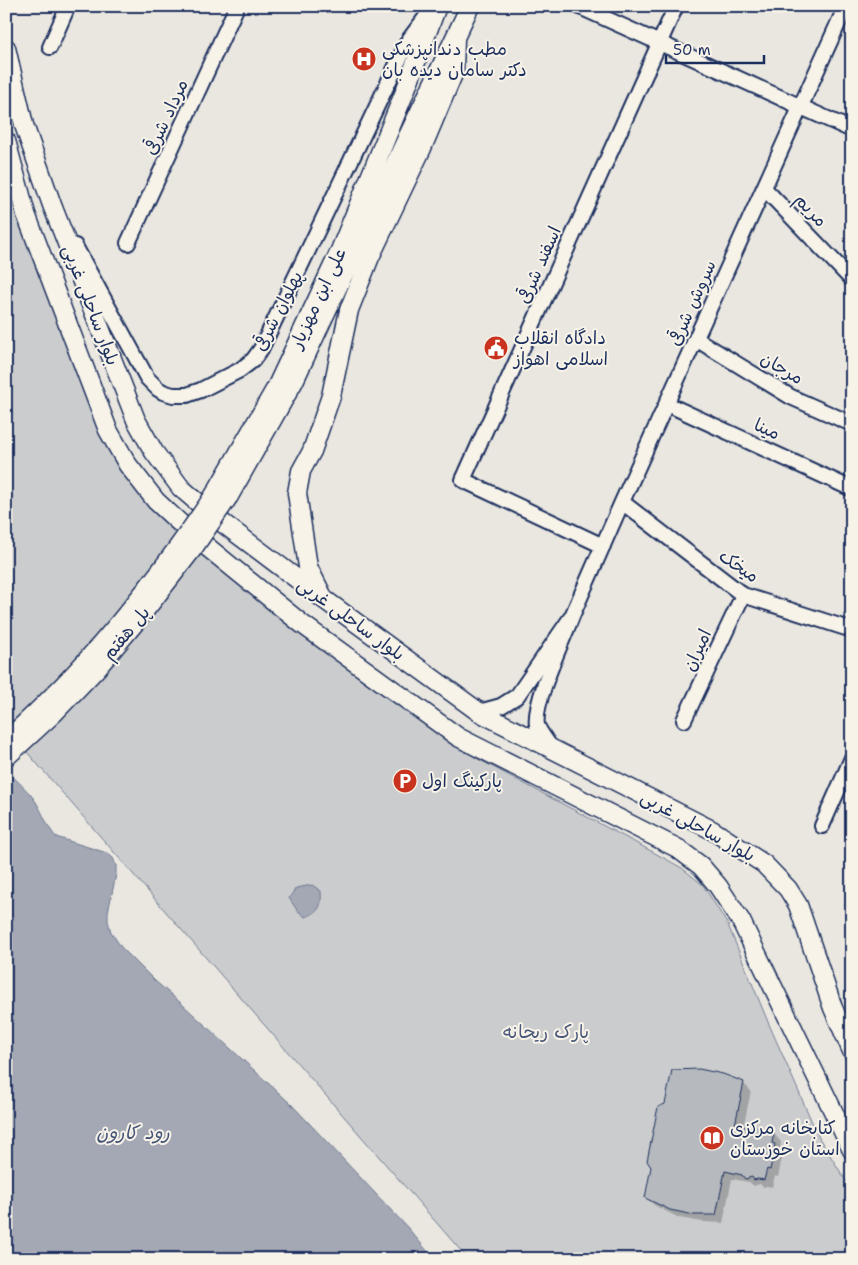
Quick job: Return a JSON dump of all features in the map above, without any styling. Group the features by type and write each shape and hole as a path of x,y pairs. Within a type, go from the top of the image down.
{"main road":[{"name":"پهلوان شرقی","path":"404,94 435,6"},
{"path":"222,495 294,381 470,6"},
{"path":"325,600 308,567 297,493 301,471 312,451 331,396 349,310 370,257 422,148 454,72 455,38"},
{"name":"بلوار ساحلی غربی","path":"6,48 24,125 52,205 136,420 154,452 181,488 216,518 325,600 479,712 712,830 764,864 788,890 798,905 833,1008 850,1044"},
{"name":"علی ابن مهزیار","path":"222,495 276,388 339,253 404,94"},
{"name":"بلوار ساحلی غربی","path":"6,141 26,214 108,430 128,465 156,501 195,537 302,624 458,737 677,848 701,866 718,886 741,921 852,1150"},
{"name":"پل هفتم","path":"6,741 88,659 222,495"},
{"name":"پل هفتم","path":"6,757 54,713 97,668 139,618 194,547 222,495"}],"street":[{"path":"50,47 68,6"},
{"name":"مرداد شرقی","path":"128,243 237,6"},
{"name":"پهلوان شرقی","path":"52,205 148,378 158,389 173,395 187,395 240,370 253,360 262,349 408,41 435,6"},
{"path":"578,6 852,130"},
{"name":"اسفند شرقی","path":"604,546 464,480 676,6"},
{"name":"سروش شرقی","path":"572,616 846,6"},
{"name":"مریم","path":"764,188 852,280"},
{"name":"مرجان","path":"696,339 791,396 852,424"},
{"name":"مینا","path":"667,404 850,484"},
{"name":"میخک","path":"622,502 743,595 852,630"},
{"name":"امیران","path":"684,720 743,595"},
{"path":"479,712 501,706 517,696 572,616"},
{"path":"551,748 537,726 537,708 572,616"},
{"path":"822,826 852,758"}],"green space":[{"name":"پارک ریحانه","path":"6,170 123,461 299,627 476,758 682,868 703,885 728,925 819,1138 852,1190 852,1259 468,1259 6,728"}],"water":[{"name":"رود کارون","path":"6,770 33,798 56,837 107,853 113,858 116,865 116,875 108,912 108,921 111,932 121,947 155,981 292,1105 407,1227 434,1259 6,1259"},
{"path":"312,885 321,891 321,901 317,911 305,917 297,910 289,898 296,888"}],"building":[{"name":"کتابخانه مرکزی استان خوزستان","path":"699,1069 723,1074 744,1082 735,1125 751,1128 756,1126 761,1130 765,1129 774,1133 772,1143 775,1144 770,1170 767,1169 764,1180 754,1180 752,1177 745,1179 742,1175 725,1171 716,1215 694,1215 670,1210 645,1198 651,1167 647,1161 658,1107 665,1104 672,1070"}],"place":[{"name":"مطب دندانپزشکی دکتر سامان دیده بان","path":"364,59"},
{"name":"دادگاه انقلاب اسلامی اهواز","path":"496,348"},
{"name":"پارکینگ اول","path":"405,781"},
{"name":"کتابخانه مرکزی استان خوزستان","path":"712,1138"}]}
